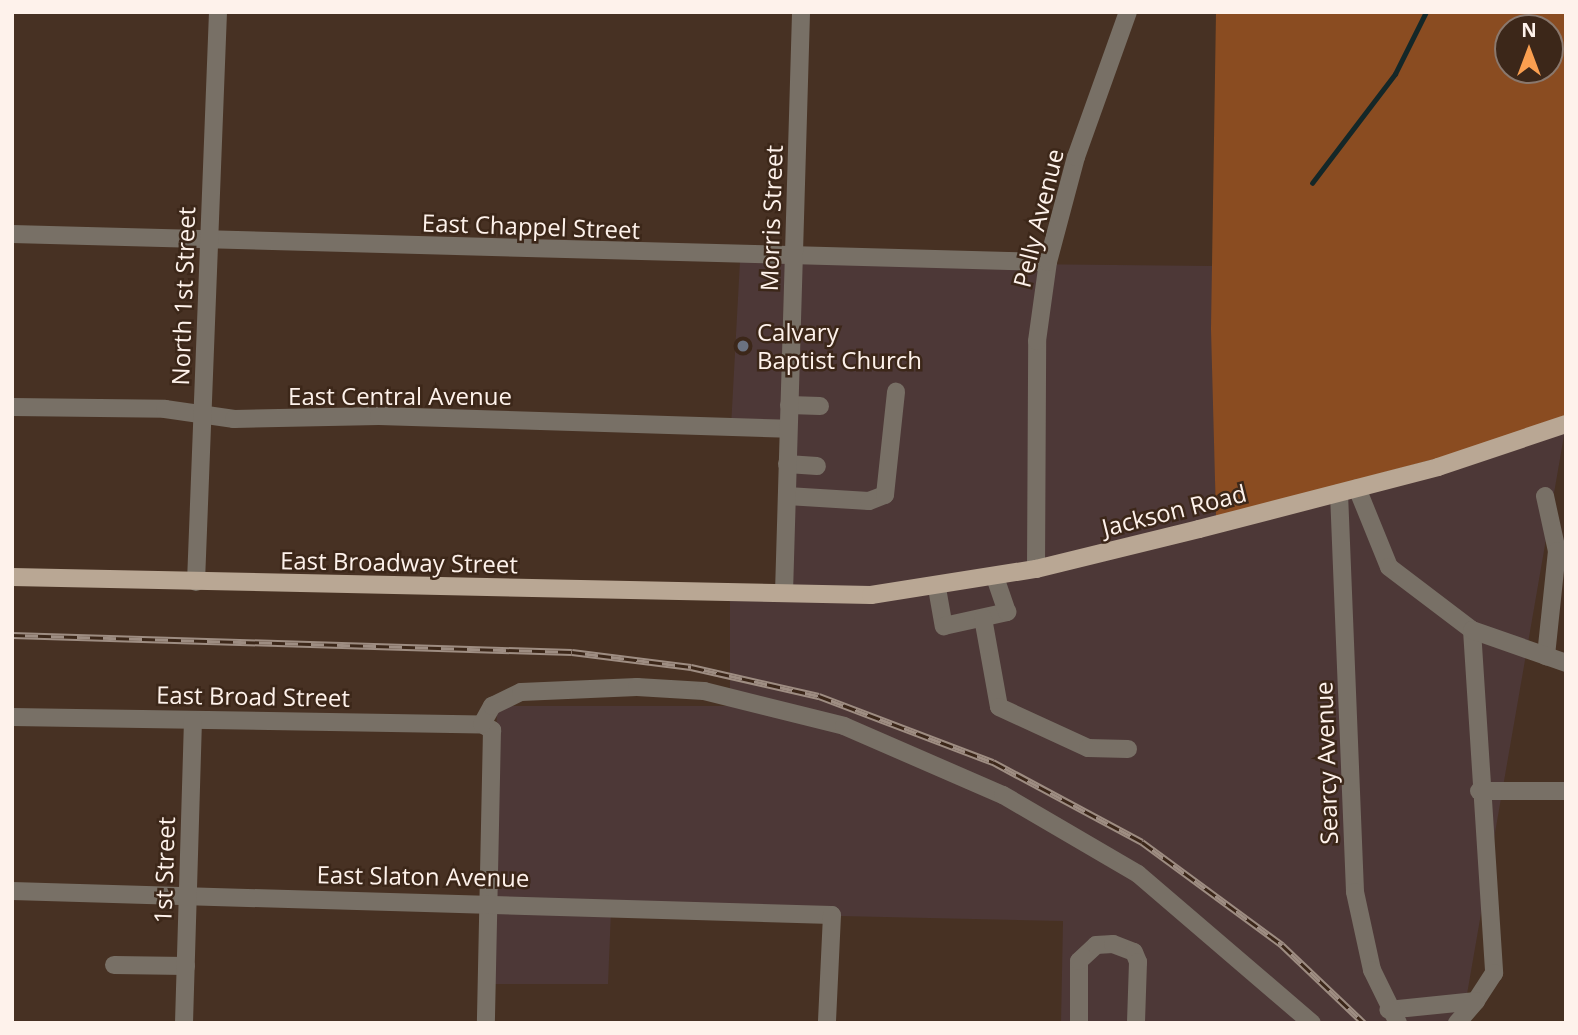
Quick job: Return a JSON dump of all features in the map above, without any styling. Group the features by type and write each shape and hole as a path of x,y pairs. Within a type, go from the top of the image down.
{"main road":[{"name":"Jackson Road","path":"784,593 871,595 937,588 1036,569 1339,494 1566,424"},
{"name":"East Broadway Street","path":"12,577 784,593"}],"street":[{"name":"North 1st Street","path":"196,582 218,12"},
{"name":"Morris Street","path":"784,593 801,12"},
{"name":"Pelly Avenue","path":"1036,569 1037,341 1048,262 1076,156 1128,12"},
{"name":"East Chappel Street","path":"12,233 795,258 1048,262"},
{"path":"787,496 869,500 885,495 896,392"},
{"path":"789,405 820,406"},
{"name":"East Central Avenue","path":"12,407 204,415 788,429"},
{"path":"787,464 817,466"},
{"path":"1357,488 1389,567 1472,630 1566,663"},
{"name":"Searcy Avenue","path":"1339,494 1355,892 1361,933 1393,1016"},
{"path":"1545,496 1557,551 1546,656"},
{"path":"937,588 944,626 1007,612 995,577"},
{"path":"983,618 999,707 1088,748 1128,749"},
{"path":"1457,1023 1476,1001 1494,973 1479,791 1472,630"},
{"path":"486,1023 490,902 487,727 492,706 521,692 637,687 704,691 892,744 1003,795 1138,874 1312,1023"},
{"name":"East Broad Street","path":"12,717 487,727"},
{"name":"1st Street","path":"184,1023 194,720"},
{"path":"1479,791 1566,791"},
{"name":"East Slaton Avenue","path":"12,891 490,902 832,915 827,1023"},
{"path":"1079,1023 1079,961 1096,945 1113,944 1134,952 1138,962 1136,1023"},
{"path":"114,965 186,966"},
{"path":"1393,1016 1476,1001"}],"shaded area":[{"path":"1216,12 1566,12 1566,424 1216,517 1211,329"},
{"path":"740,261 1212,266 1216,517 1566,424 1462,1023 1061,1023 1063,921 611,911 608,984 490,984 497,706 730,706 730,597 781,597 785,431 731,427"}],"waterway":[{"path":"1312,183 1395,74 1426,12"}],"railway":[{"path":"12,635 572,652 691,667 819,696 993,762 1142,842 1282,945 1364,1023"}],"place":[{"name":"Calvary Baptist Church","path":"743,346"}]}
